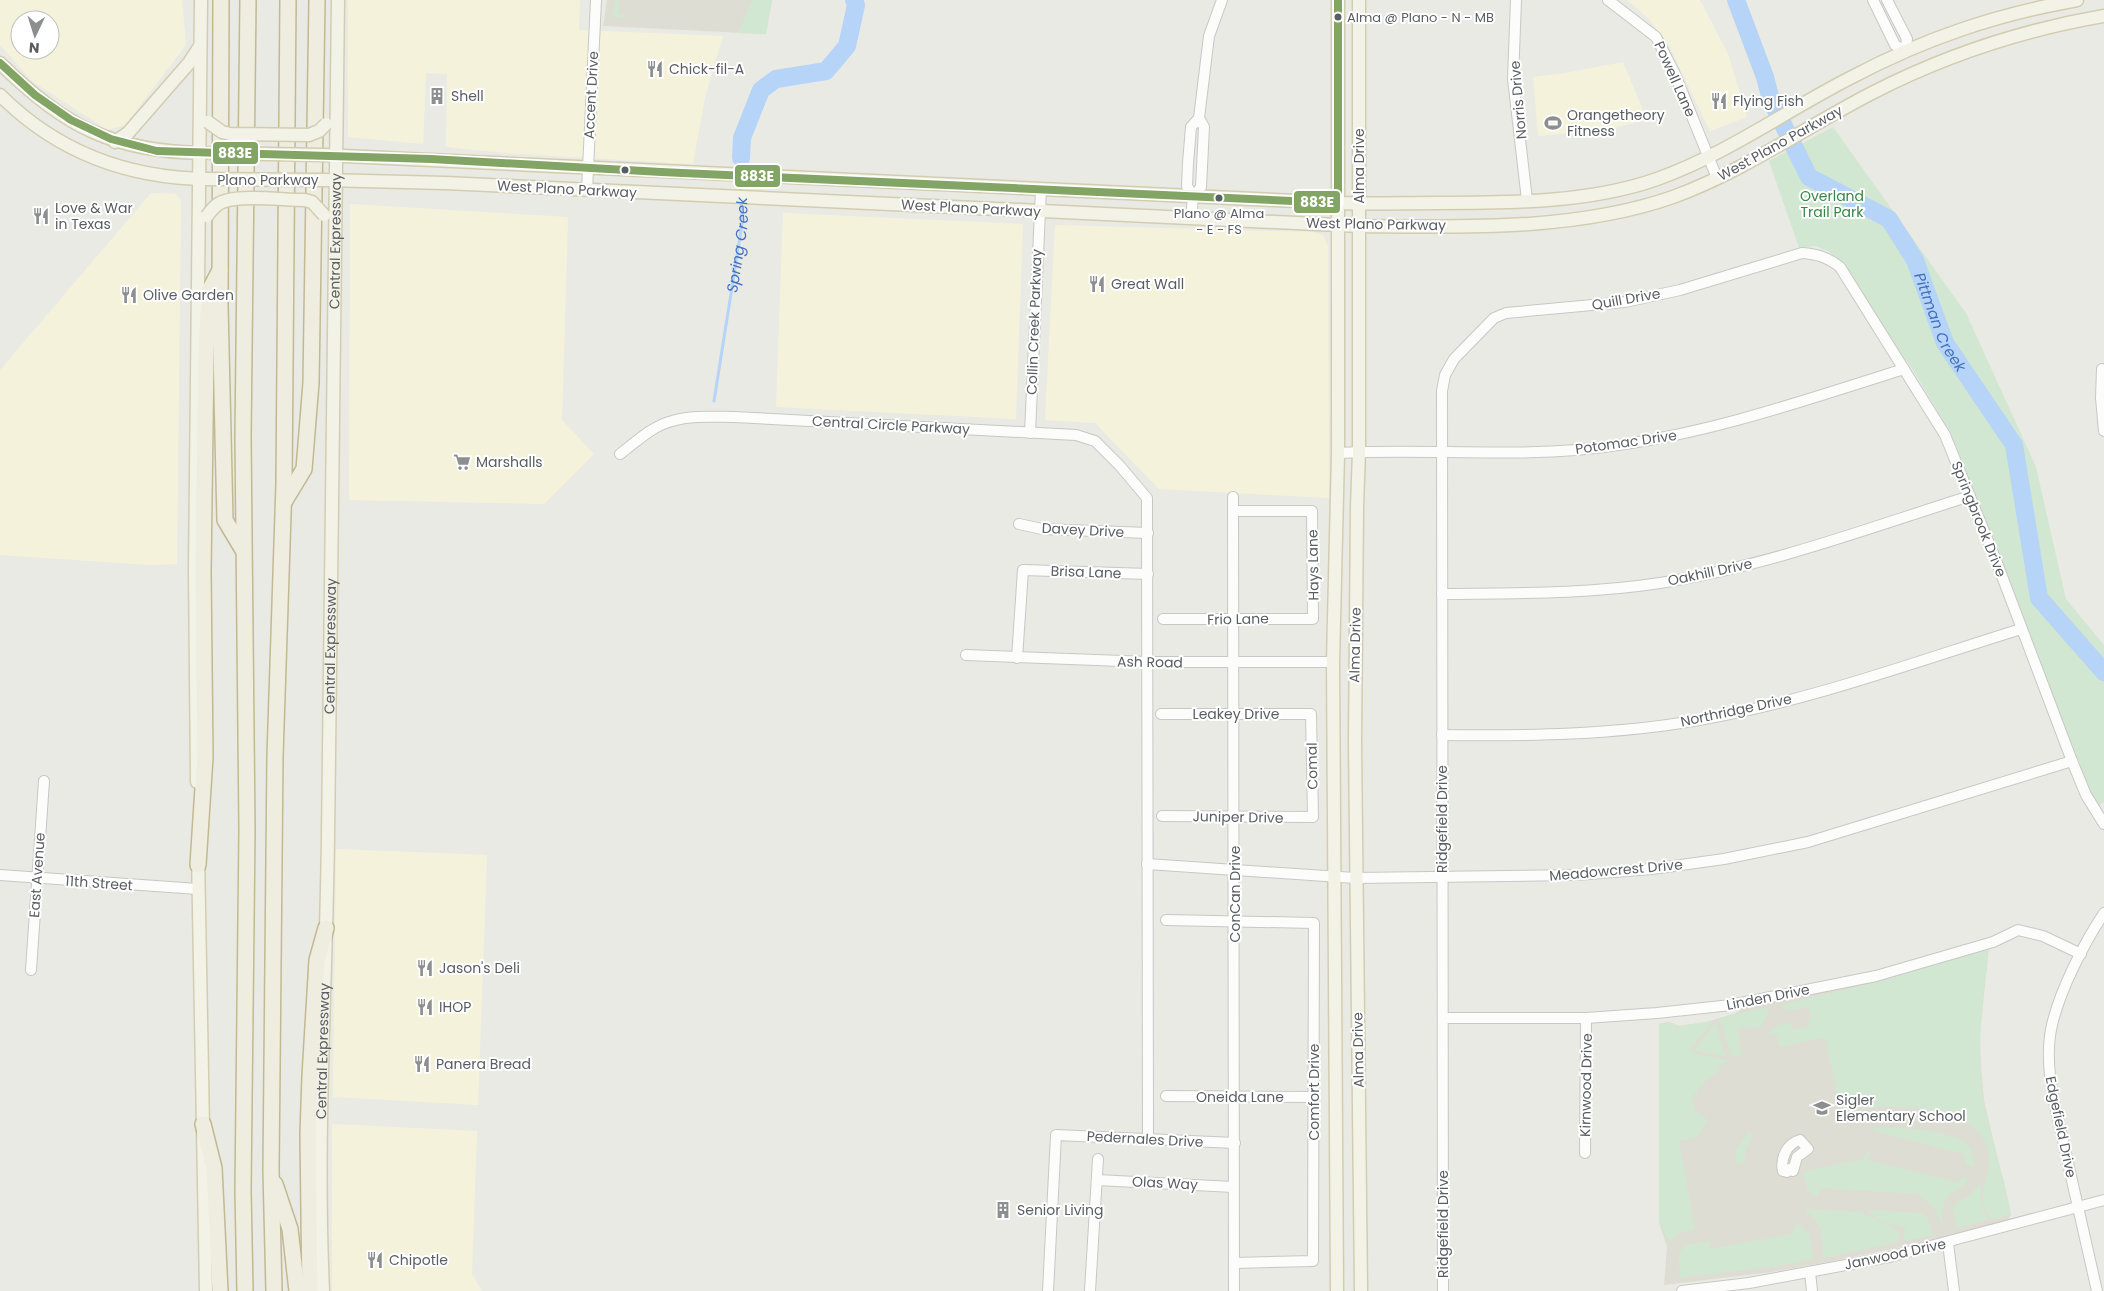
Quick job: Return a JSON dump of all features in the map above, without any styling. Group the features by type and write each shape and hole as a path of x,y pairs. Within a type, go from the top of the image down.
{"highway":[{"path":"221,0 220,270 225,520 243,551"},
{"path":"245,1291 243,1181 247,830 243,438 248,0"},
{"path":"274,1291 271,1170 275,746 283,503 288,0"},
{"path":"283,503 304,469 311,383 317,0"},
{"path":"198,865 205,757 203,572 206,353 209,291 220,270"},
{"path":"310,1291 308,1134 310,1076 317,960 326,928"},
{"path":"203,1124 214,1168 220,1291"},
{"path":"271,1170 290,1229 298,1291"}],"main road":[{"path":"201,0 200,46 204,153 197,237 195,588 198,889 206,1291"},
{"name":"Central Expressway","path":"323,1291 320,1151 326,928 335,236 330,180 330,155 337,96 338,0"},
{"name":"Alma Drive","path":"1337,1291 1336,877 1333,662 1338,453 1338,0"},
{"name":"Alma Drive","path":"1359,0 1359,452 1355,660 1355,878 1361,1291"},
{"name":"West Plano Parkway","path":"330,155 1359,204 1478,203 1527,200 1592,194 1636,185 1671,173 1762,128 1850,78 1905,51 1948,33 2043,3 2077,0"},
{"name":"West Plano Parkway","path":"330,180 1040,210 1359,226 1528,223 1616,212 1673,197 1717,178 1769,151 1872,93 1952,57 1990,42 2066,23 2104,16"},
{"path":"115,142 128,133 189,62 200,46"},
{"name":"Plano Parkway","path":"0,63 36,98 74,123 115,142 157,151 330,155"},
{"path":"4,99 20,82"},
{"path":"204,117 222,132 230,134 309,135 318,131 326,124 337,96"},
{"name":"Plano Parkway","path":"4,99 37,128 75,150 98,160 138,172 203,179 330,180"},
{"path":"800,178 800,200"},
{"path":"197,237 214,206 224,201 237,199 305,200 312,202 324,215 335,236"},
{"path":"1527,200 1528,223"}],"street":[{"name":"Accent Drive","path":"586,190 596,0"},
{"path":"1191,218 1193,196 1187,186 1191,127 1198,118 1209,36 1222,0"},
{"name":"Norris Drive","path":"1516,0 1513,79 1527,200"},
{"name":"Powell Lane","path":"1608,0 1656,37 1674,72 1717,178"},
{"path":"1873,0 1895,45 1905,51 1907,39 1887,0"},
{"name":"Collin Creek Parkway","path":"1030,433 1041,189"},
{"name":"Quill Drive","path":"1460,352 1494,318 1506,312 1572,308 1624,302 1680,290 1802,253"},
{"name":"Springbrook Drive","path":"1802,253 1816,254 1829,259 1840,267 1945,435 1997,564 2072,761 2086,794 2104,824"},
{"name":"Ridgefield Drive","path":"1443,1291 1442,392 1445,375 1460,352"},
{"name":"Potomac Drive","path":"1338,453 1546,452 1610,446 1678,436 1742,420 1904,369"},
{"path":"2104,370 2102,370 2101,398 2104,431"},
{"name":"Central Circle Parkway","path":"620,454 650,431 672,421 696,418 745,418 1076,435 1095,441 1120,466 1147,498 1148,533"},
{"name":"Oakhill Drive","path":"1442,594 1548,593 1602,590 1695,577 1768,559 1970,496"},
{"name":"ConCan Drive","path":"1233,497 1235,817 1234,1291"},
{"name":"Hays Lane","path":"1233,511 1312,511 1313,619"},
{"name":"Davey Drive","path":"1019,524 1042,529 1148,533"},
{"path":"1148,533 1148,1140"},
{"name":"Brisa Lane","path":"1017,658 1023,570 1148,574"},
{"name":"Frio Lane","path":"1163,619 1313,619"},
{"name":"Northridge Drive","path":"1442,735 1558,734 1630,730 1699,720 1768,706 2021,629"},
{"name":"Ash Road","path":"966,655 1149,662 1333,662"},
{"name":"Leakey Drive","path":"1161,714 1311,714"},
{"name":"Comal","path":"1311,714 1313,817"},
{"name":"Meadowcrest Drive","path":"1147,864 1355,878 1576,875 1652,869 1724,859 1834,835 2072,761"},
{"name":"East Avenue","path":"31,970 44,781"},
{"name":"Juniper Drive","path":"1162,816 1313,817"},
{"name":"11th Street","path":"0,875 198,889"},
{"name":"Edgefield Drive","path":"2097,1291 2049,1077 2048,1054 2052,1024 2062,994 2080,954 2104,913"},
{"path":"1166,920 1235,922"},
{"name":"Comfort Drive","path":"1235,922 1314,923 1313,1261 1235,1263"},
{"name":"Linden Drive","path":"1443,1018 1586,1018 1731,1005 1876,976 1993,942 2018,930 2043,936 2080,954"},
{"name":"Kirnwood Drive","path":"1585,1153 1586,1018"},
{"name":"Oneida Lane","path":"1166,1096 1314,1097"},
{"name":"Pedernales Drive","path":"1048,1291 1056,1135 1234,1143"},
{"path":"1090,1291 1098,1159"},
{"name":"Olas Way","path":"1097,1180 1234,1187"},
{"name":"Janwood Drive","path":"1682,1291 1749,1283 1889,1257 1948,1243 2104,1200"},
{"path":"1948,1243 1954,1291"},
{"path":"1810,1272 1812,1291"}],"shaded area":[{"path":"0,0 182,0 186,45 125,125 108,130 33,82 13,60 60,60 60,10 10,10 10,56 0,45"},
{"path":"348,0 580,0 579,30 723,36 705,97 693,164 505,153 446,147 447,74 426,73 423,144 348,137"},
{"path":"607,0 772,0 766,34 603,26"},
{"path":"1627,0 1700,0 1728,54 1747,117 1710,131 1667,42 1649,19"},
{"path":"1623,62 1647,120 1608,129 1538,136 1533,77"},
{"path":"151,193 175,194 181,200 177,564 150,565 0,555 0,370"},
{"path":"350,204 568,217 562,420 594,454 544,504 349,500"},
{"path":"783,213 1023,224 1016,419 776,407"},
{"path":"1055,225 1313,232 1323,235 1328,246 1329,498 1159,489 1095,423 1045,420"},
{"path":"336,849 487,855 478,1105 333,1097"},
{"name":"Sigler Elementary School","path":"1987,946 1988,955 1980,1034 1981,1067 1984,1100 2011,1215 2008,1220 1897,1248 1833,1261 1772,1272 1664,1285 1667,1246 1659,1223 1659,1024 1670,1022 1679,1026 1706,1022 1736,1013 1745,1007"},
{"path":"332,1124 477,1131 472,1274 482,1291 332,1291"}],"green space":[{"path":"615,0 619,0 619,14 626,14 626,17 613,17"},
{"path":"752,0 772,0 766,34 738,33"},
{"name":"Overland Trail Park","path":"1833,127 1966,313 2036,467 2066,599 2104,645 2104,802 2098,806 2091,793 1951,433 1911,367 1866,309 1839,260 1828,251 1815,246 1799,248 1769,161"},
{"path":"1989,950 1981,1026 1981,1084 1987,1117 2011,1215 1992,1219 1986,1213 1983,1206 1989,1157 1983,1138 1969,1124 1950,1115 1904,1107 1840,1111 1826,1040 1823,1038 1779,1047 1777,1034 1766,1036 1778,1025 1791,1023 1793,1030 1809,1027 1808,1019 1811,1018 1809,1007 1785,1011 1781,1005 1871,983 1979,951"},
{"path":"1767,1008 1768,1015 1761,1026 1737,1029 1742,1054 1732,1058 1719,1018"},
{"path":"1713,1021 1691,1048 1694,1054 1728,1060 1718,1067 1719,1070 1701,1086 1691,1100 1695,1103 1693,1109 1708,1120 1698,1137 1679,1141 1695,1229 1679,1233 1669,1242 1659,1223 1659,1024 1667,1022 1678,1026"},
{"path":"1715,1023 1726,1057 1694,1050"},
{"path":"1873,1128 1921,1130 1958,1139 1966,1143 1972,1150 1974,1165 1966,1165 1963,1154 1874,1131"},
{"path":"1749,1131 1753,1136 1745,1153 1745,1163 1737,1164 1735,1151"},
{"path":"1867,1152 1871,1153 1867,1160 1957,1182 1965,1176 1967,1182 1947,1197 1943,1205 1944,1227 1935,1209 1918,1194 1822,1188 1817,1196 1810,1193 1804,1171 1863,1159"},
{"path":"1980,1183 1982,1206 1988,1220 1957,1228 1953,1208 1958,1202 1968,1197"},
{"path":"1807,1209 1860,1212 1898,1230 1899,1242 1824,1258 1819,1226 1805,1212"},
{"path":"1867,1210 1921,1213 1928,1218 1933,1235 1905,1241 1903,1235 1906,1231 1904,1227 1879,1220"},
{"path":"1798,1223 1809,1234 1813,1259 1777,1266 1680,1278 1679,1253 1685,1245 1710,1241 1709,1249 1792,1234 1795,1225"}],"waterway":[{"name":"Spring Creek","path":"741,158 742,138 761,90 776,79 826,71 847,46 856,5 854,0"},
{"name":"Pittman Creek","path":"1736,0 1765,77 1771,100 1809,177 1889,219 1915,260 1945,343 2014,445 2039,598 2104,672"},
{"name":"Spring Creek","path":"741,158 741,173"},
{"name":"Spring Creek","path":"741,179 741,193"},
{"name":"Spring Creek","path":"714,401 742,224 741,199"}],"transit line":[{"name":"883E","path":"0,63 35,95 71,120 111,139 157,151 431,159 661,172 1338,203 1338,0"}],"place":[{"name":"Alma @ Plano - N - MB","path":"1338,17"},
{"name":"Chick-fil-A","path":"655,69"},
{"name":"Shell","path":"437,96"},
{"name":"Flying Fish","path":"1719,101"},
{"name":"Orangetheory Fitness","path":"1553,123"},
{"name":"Plano @ Alma - E - FS","path":"1219,198"},
{"name":"Love & War in Texas","path":"41,216"},
{"name":"Great Wall","path":"1097,284"},
{"name":"Olive Garden","path":"129,295"},
{"name":"Marshalls","path":"462,462"},
{"name":"Jason's Deli","path":"425,968"},
{"name":"IHOP","path":"425,1007"},
{"name":"Panera Bread","path":"422,1064"},
{"name":"Sigler Elementary School","path":"1822,1108"},
{"name":"Senior Living","path":"1003,1210"},
{"name":"Chipotle","path":"375,1260"}]}
